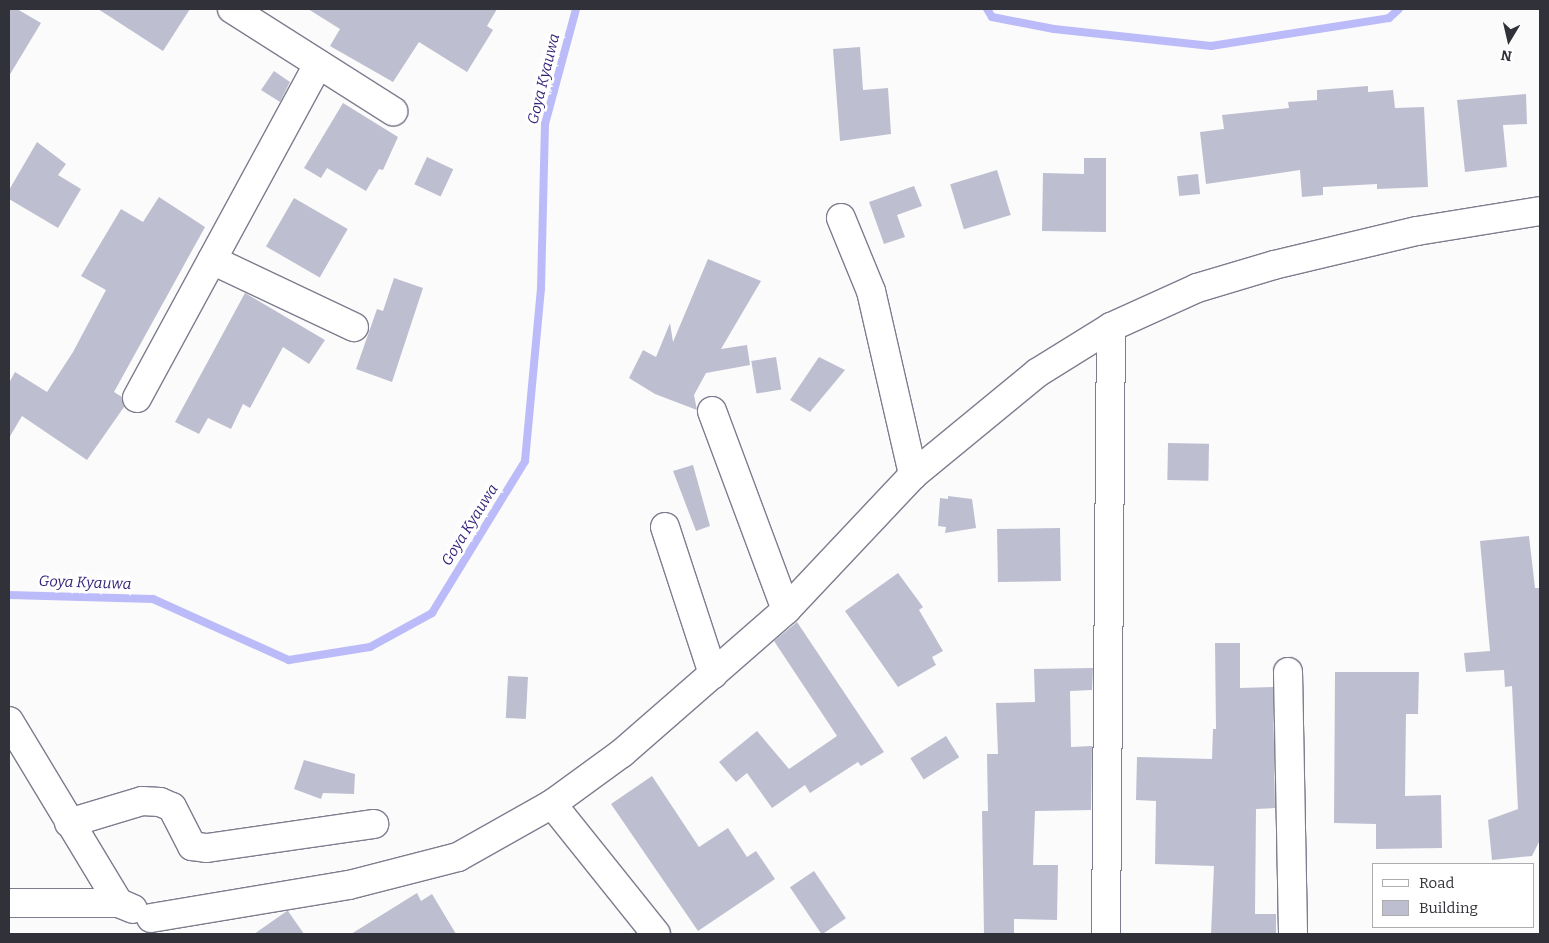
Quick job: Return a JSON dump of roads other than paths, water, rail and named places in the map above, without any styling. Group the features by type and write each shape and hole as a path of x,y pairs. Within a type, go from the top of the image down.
{"street":[{"path":"232,9 393,111"},
{"path":"137,398 318,64"},
{"path":"9,721 69,824 119,903 158,926 349,885 458,857 552,804 622,753 786,610 913,475 1037,373 1111,327 1197,288 1274,265 1417,231 1540,211"},
{"path":"841,218 872,291 913,475"},
{"path":"212,260 354,327"},
{"path":"1106,934 1111,327"},
{"path":"712,411 786,610"},
{"path":"666,527 714,674"},
{"path":"1288,672 1292,934"},
{"path":"69,824 142,801 160,802 172,807 192,846 207,848 374,824"},
{"path":"552,804 656,934"},
{"path":"9,904 119,903"}],"waterway":[{"name":"Goya Kyauwa","path":"9,595 153,599 289,660 370,647 432,613 525,461 541,288 545,124 576,9"},
{"name":"Goya Kyauwa","path":"987,9 992,17 1054,29 1211,46 1389,18 1399,9"}]}
